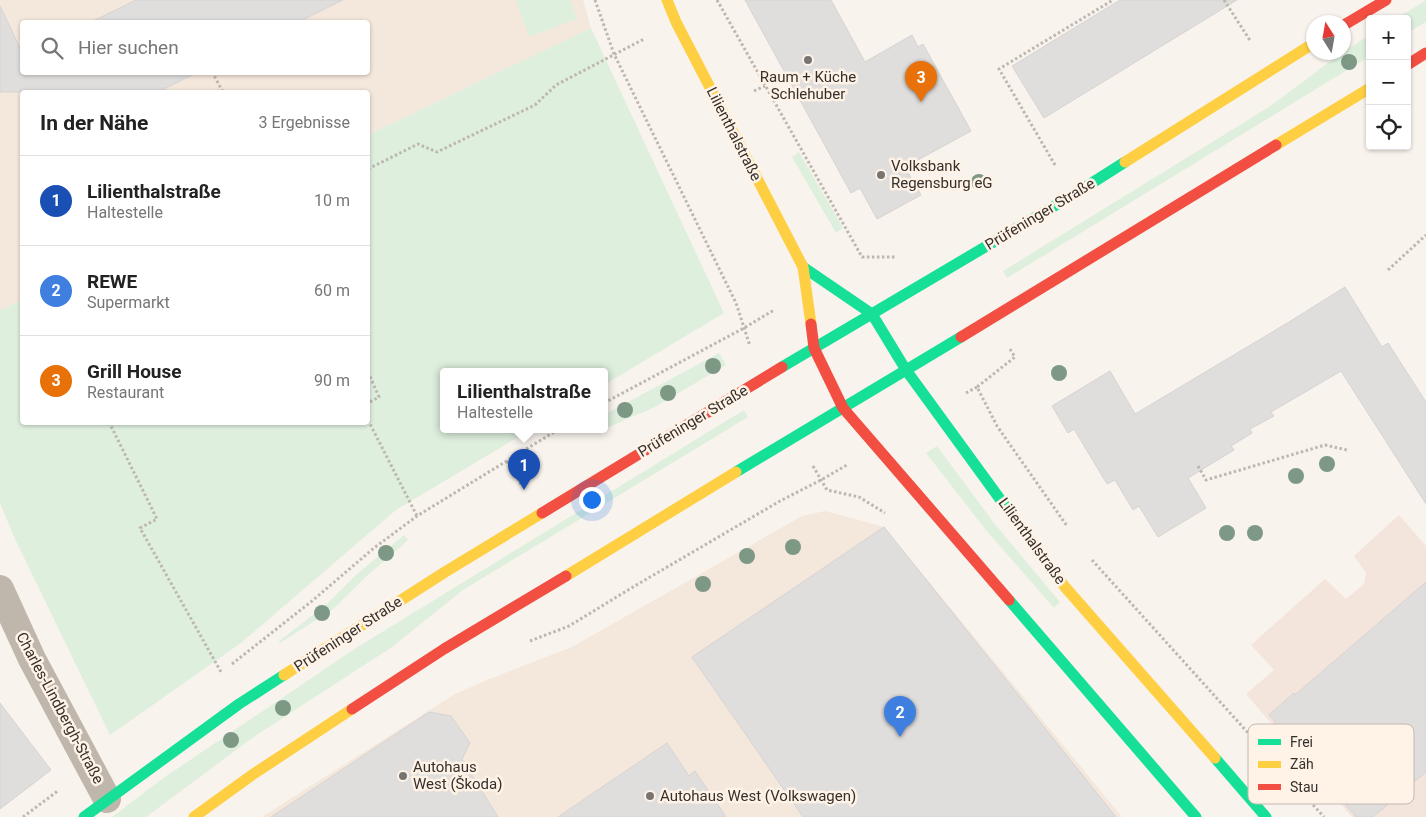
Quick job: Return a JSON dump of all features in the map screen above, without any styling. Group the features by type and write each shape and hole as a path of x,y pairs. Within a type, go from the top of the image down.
{"street":[{"name":"Lilienthalstraße","path":"667,0 676,22 802,267 814,348 843,408 1196,817"},
{"path":"1351,21 1386,0"},
{"name":"Prüfeninger Straße","path":"84,817 240,704 437,577 814,348 1073,195 1306,48"},
{"path":"1411,62 1426,53"},
{"path":"194,817 252,776 444,649 622,543 795,436 1366,90"},
{"name":"Lilienthalstraße","path":"802,267 872,314 906,370 1065,587 1248,796"},
{"name":"Charles-Lindbergh-Straße","path":"0,589 32,658 107,799"},
{"name":"Lilienthalstraße","path":"1255,804 1266,817"}],"path":[{"path":"717,0 862,257 901,258"},
{"path":"1073,195 999,69 1112,0"},
{"path":"1224,0 1270,72"},
{"path":"370,168 418,144 437,152 535,105 556,85 676,22"},
{"path":"214,75 222,90"},
{"path":"754,92 765,86"},
{"path":"1388,270 1426,235"},
{"path":"994,317 1015,357 977,387 997,426 1070,531"},
{"path":"608,401 744,328"},
{"path":"370,377 379,397 370,403"},
{"path":"370,424 416,516"},
{"path":"110,425 157,519 140,528 222,672 214,677"},
{"path":"229,666 416,516 552,433"},
{"path":"1198,466 1206,480 1325,445 1347,450"},
{"path":"507,461 524,490"},
{"path":"1087,555 1248,733"},
{"path":"23,817 90,767"},
{"path":"1312,804 1324,817"}],"shaded area":[{"path":"0,0 583,0 591,28 370,134 370,90 20,90 20,301 0,310"},
{"path":"825,511 884,527 1122,817 262,817 455,694 572,647 802,516"},
{"path":"1399,515 1426,546 1426,817 1352,817 1341,804 1414,804 1414,724 1272,724 1246,694 1274,670 1251,645 1325,579 1346,599 1364,584 1366,573 1354,556"}],"green space":[{"path":"516,0 570,0 577,19 529,37"},
{"path":"1426,0 1426,22 1411,31 1411,15 1402,15"},
{"path":"591,28 724,313 608,383 608,368 440,368 440,433 525,433 396,510 241,643 110,735 15,539 0,503 0,310 20,301 20,425 370,425 370,134"},
{"path":"1366,37 1366,58 1007,278 1003,271 1269,107 1332,60 1351,60 1351,47"},
{"path":"799,152 843,228 836,233 792,157"},
{"path":"719,353 726,365 655,407 608,427 608,413"},
{"path":"744,410 748,417 463,590 392,647 255,736 146,817 112,817 162,779 356,648"},
{"path":"937,446 994,523 1060,602 1054,608 985,529 926,453"},
{"path":"404,535 408,540 332,610 280,643 279,641 326,605 357,574"}],"building":[{"path":"136,0 343,0 302,20 95,20"},
{"path":"745,0 831,0 865,62 912,35 918,47 923,44 971,131 905,167 921,195 877,219 860,188 851,193"},
{"path":"1120,0 1237,0 1044,118 1012,66"},
{"path":"0,6 20,48 20,75 192,75 162,90 20,90 20,92 0,92"},
{"path":"1345,287 1382,347 1388,343 1426,402 1426,504 1341,371 1271,412 1274,416 1250,429 1252,433 1231,446 1234,450 1188,478 1206,508 1158,537 1139,506 1133,510 1115,480 1107,484 1074,429 1068,433 1052,406 1110,371 1135,414"},
{"path":"884,527 1116,817 803,817 692,657"},
{"path":"1426,582 1426,772 1414,782 1414,724 1277,724 1269,715 1294,693 1295,695"},
{"path":"0,703 51,770 0,809"},
{"name":"Autohaus West (Škoda)","path":"429,712 451,716 470,743 462,759 498,817 271,817"},
{"name":"Autohaus West (Volkswagen)","path":"667,743 689,776 695,771 726,817 558,817"},
{"path":"1345,804 1388,804 1373,817 1356,817"}],"traffic: fast":[{"path":"782,367 1073,195 1125,162"},
{"path":"803,267 872,314 906,370 1016,521"},
{"path":"736,472 961,337"},
{"path":"1009,600 1196,817"},
{"path":"84,817 239,704 284,675"},
{"path":"1215,758 1248,796"},
{"path":"1255,804 1266,817"}],"traffic: slow":[{"path":"667,0 676,22 803,267 811,324"},
{"path":"1125,162 1306,48"},
{"path":"1276,145 1366,90"},
{"path":"566,576 736,472"},
{"path":"284,675 445,572 542,513"},
{"path":"1016,521 1065,587 1215,758"},
{"path":"194,817 252,775 352,709"}],"traffic: jam":[{"path":"1351,21 1386,0"},
{"path":"1411,62 1426,53"},
{"path":"961,337 1276,145"},
{"path":"811,324 814,348 843,408 1009,600"},
{"path":"542,513 782,367"},
{"path":"352,709 444,649 566,576"}],"place":[{"name":"Raum + Küche Schlehuber","path":"808,60"},
{"name":"Grill House","path":"921,102"},
{"name":"Volksbank Regensburg eG","path":"881,175"},
{"name":"Lilienthalstraße","path":"524,490"},
{"name":"REWE","path":"900,737"},
{"name":"Autohaus West (Škoda)","path":"403,776"},
{"name":"Autohaus West (Volkswagen)","path":"650,796"}]}
